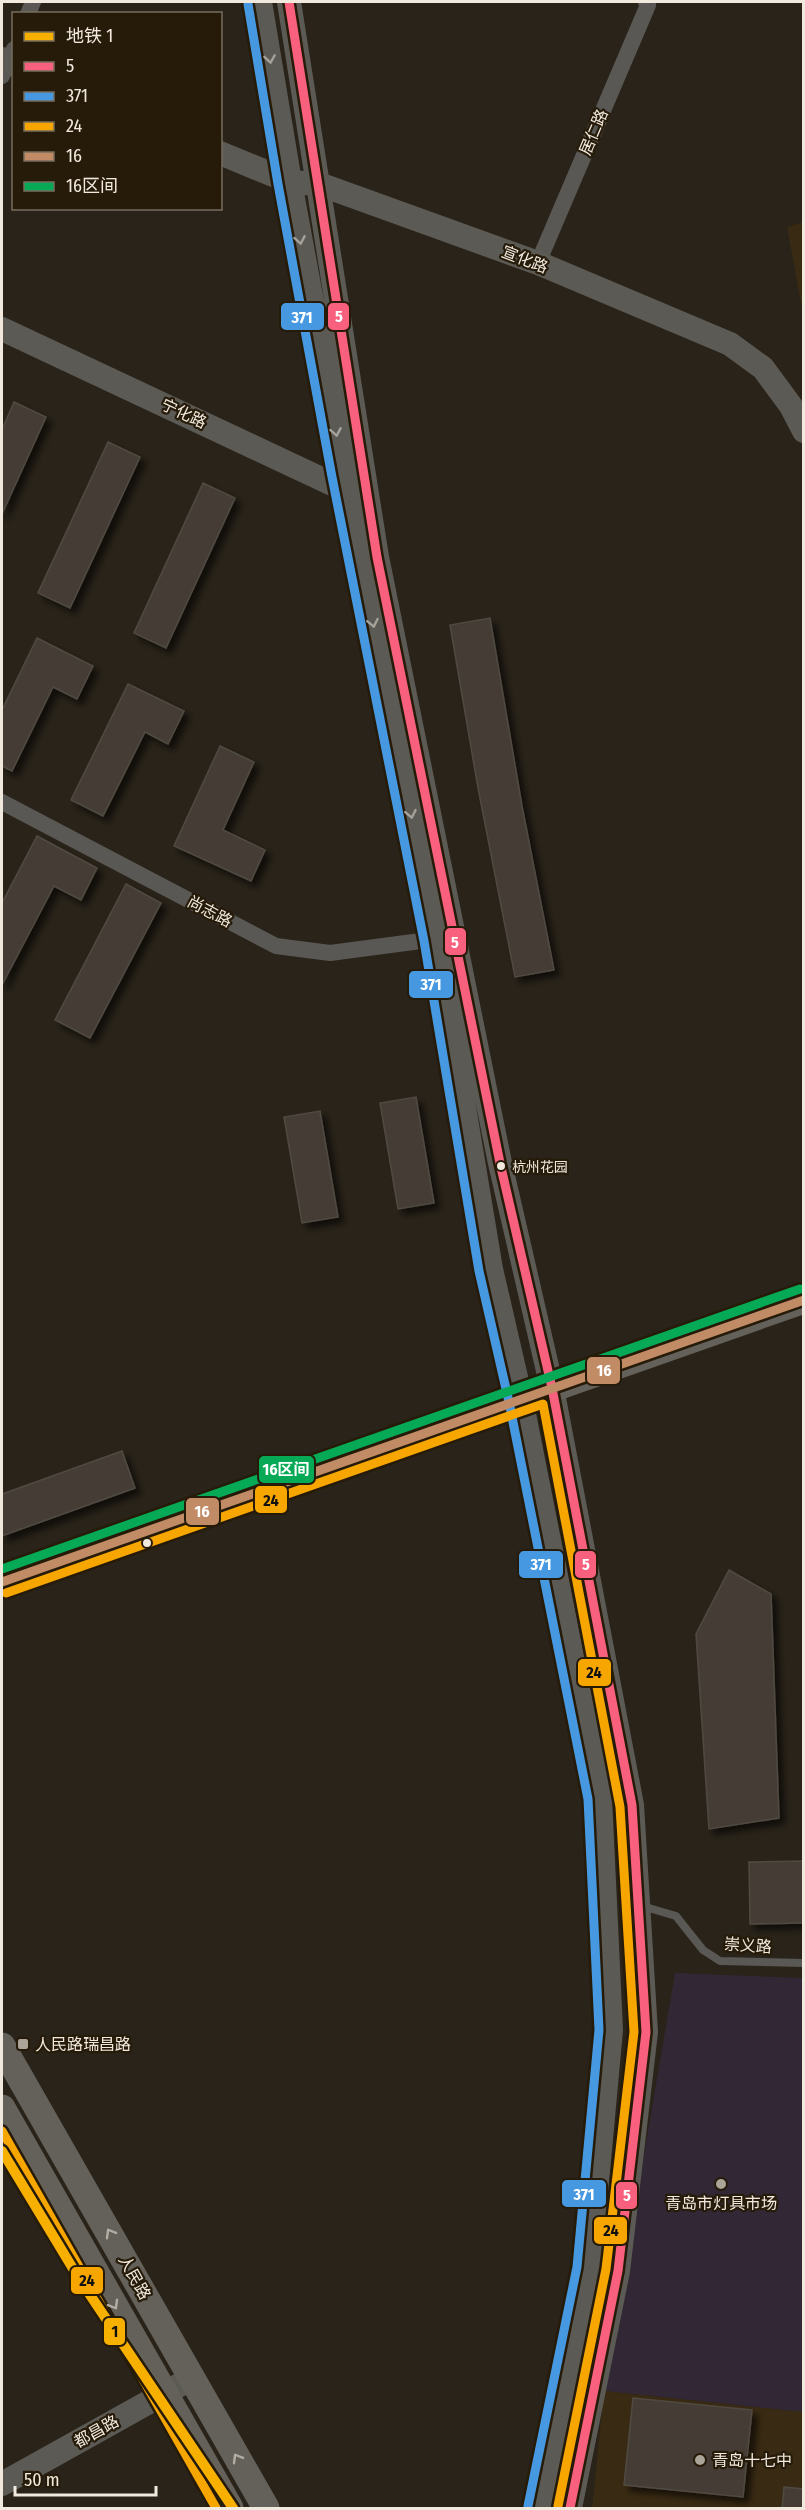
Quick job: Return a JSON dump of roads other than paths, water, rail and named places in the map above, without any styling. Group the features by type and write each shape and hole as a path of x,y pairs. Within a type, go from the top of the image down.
{"main road":[{"path":"260,2 290,182 357,492 491,1269 521,1399 600,1798 611,2030 589,2269 540,2508"},
{"path":"288,2 319,184 357,492 377,557 500,1163 552,1388 632,1805 646,2032 618,2271 570,2508"},
{"name":"宣化路","path":"222,154 290,182 319,184 538,263 730,344 763,368 797,404 804,431"},
{"name":"宁化路","path":"2,329 357,492"},
{"path":"2,1582 804,1300"},
{"name":"人民路","path":"2,2046 266,2508"},
{"name":"人民路","path":"2,2108 230,2508"},
{"name":"都昌路","path":"2,2484 192,2378"}],"street":[{"name":"居仁路","path":"538,263 648,5 646,2"},
{"name":"尚志路","path":"2,802 276,946 330,953 435,939"}],"lane":[{"name":"崇义路","path":"638,1905 676,1916 702,1950 720,1961 804,1963"}],"metro line":[{"name":"1","path":"2,2151 78,2277 233,2508"}],"place":[{"name":"杭州花园","path":"501,1166"},
{"name":"人民路瑞昌路","path":"23,2044"},
{"name":"青岛市灯具市场","path":"721,2184"},
{"name":"青岛十七中","path":"700,2460"}]}
